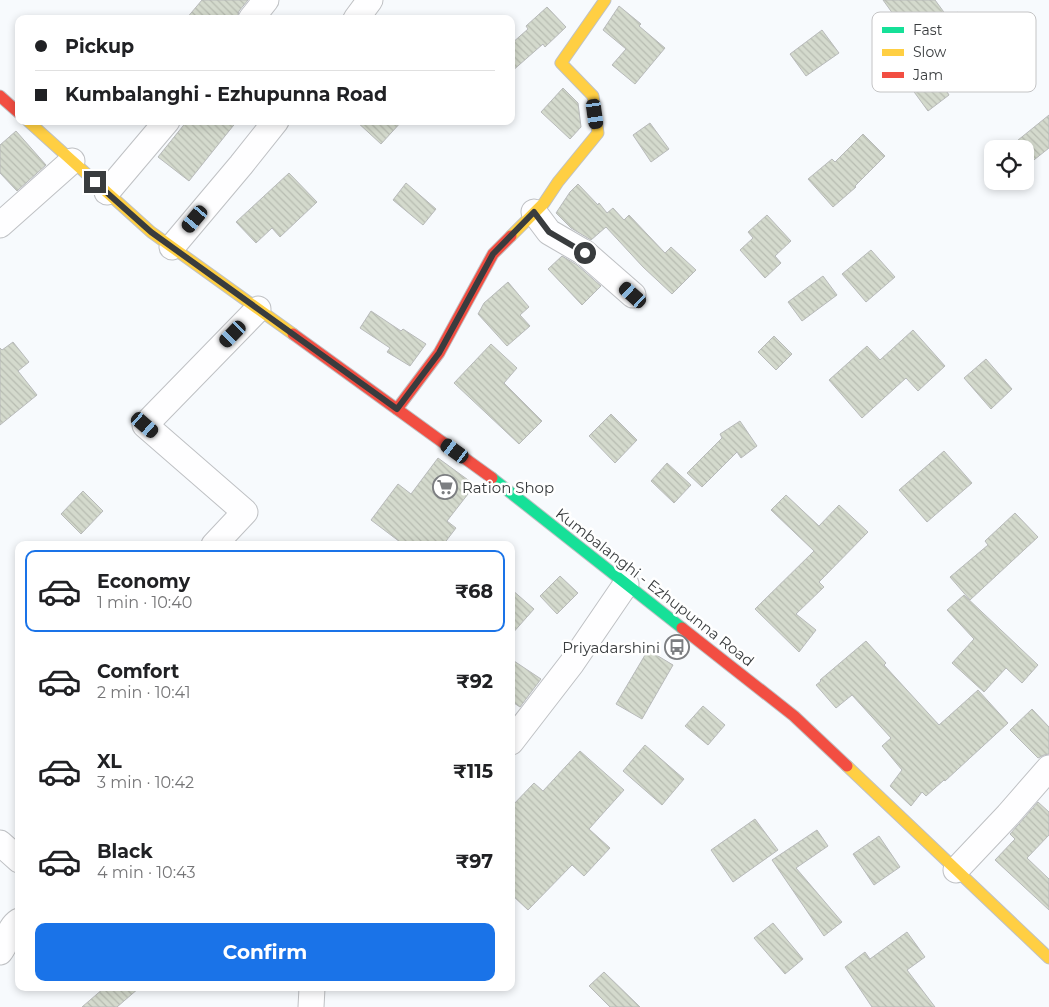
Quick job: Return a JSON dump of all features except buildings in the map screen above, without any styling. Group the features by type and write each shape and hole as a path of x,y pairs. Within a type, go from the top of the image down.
{"main road":[{"path":"397,409 439,353 493,254 544,203 598,133 593,96 561,63 605,0"},
{"path":"0,96 15,109"},
{"name":"Kumbalanghi - Ezhupunna Road","path":"32,125 151,232 484,472 794,716 1049,958"}],"street":[{"path":"254,15 266,0"},
{"path":"359,15 370,0"},
{"path":"106,192 164,125"},
{"path":"172,246 242,165 273,125"},
{"path":"0,225 72,161"},
{"path":"534,212 549,232 585,253 633,295"},
{"path":"218,541 245,512 145,425 258,308"},
{"path":"515,737 572,663 626,584"},
{"path":"956,870 1049,768"},
{"path":"0,843 15,856"},
{"path":"0,952 5,945 12,925 15,923"},
{"path":"311,1007 312,991"}],"traffic: fast":[{"path":"492,478 682,628"}],"traffic: slow":[{"path":"511,236 544,203 558,182 598,133 593,96 561,63 605,0"},
{"path":"32,125 151,232 293,334"},
{"path":"847,766 1049,958"}],"traffic: jam":[{"path":"0,96 15,109"},
{"path":"397,409 439,353 493,254 511,236"},
{"path":"293,334 492,478"},
{"path":"682,628 794,716 847,766"}],"place":[{"name":"Ration Shop","path":"445,487"},
{"name":"Priyadarshini","path":"677,647"}],"route":[{"path":"95,182 151,232 397,409 439,353 493,254 534,212 549,232 585,253"}]}
